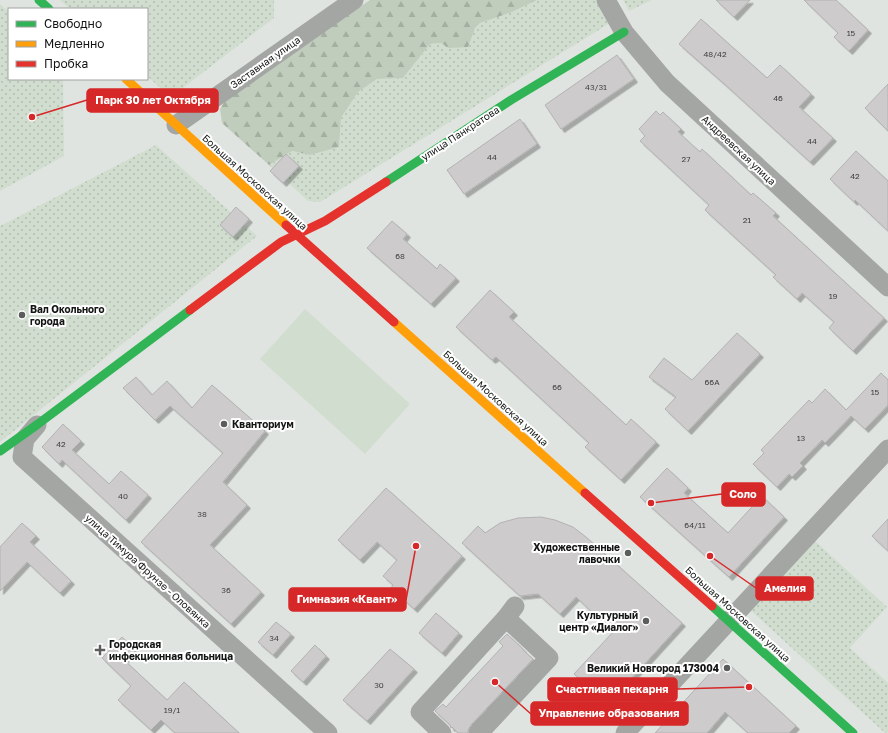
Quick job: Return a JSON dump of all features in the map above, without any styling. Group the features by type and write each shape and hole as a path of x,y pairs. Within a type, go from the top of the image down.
{"main road":[{"path":"39,0 48,8"},
{"name":"улица Панкратова","path":"38,424 281,242 325,221 511,100 624,32"},
{"name":"Большая Московская улица","path":"127,80 297,235 729,621 852,733"},
{"path":"0,451 38,424"}],"street":[{"name":"Заставная улица","path":"176,125 354,0"},
{"name":"Андреевская улица","path":"606,0 624,32 667,83 888,287"},
{"name":"улица Тимура Фрунзе - Оловянка","path":"38,424 25,439 22,456 328,733"},
{"path":"624,733 888,449"},
{"path":"442,733 420,712 510,612 548,658 479,733"}],"green space":[{"path":"60,0 274,0 274,18 171,97 148,77 148,8 69,8"},
{"path":"370,0 537,0 512,12 480,23 475,28 468,47 449,48 441,43 430,44 403,78 377,79 358,92 341,118 339,147 310,155 292,151 269,165 222,123 220,109 226,99"},
{"path":"537,0 596,0 610,23 320,202 308,201 269,165 292,151 310,155 339,147 341,118 358,92 377,79 403,78 430,44 441,43 475,28 480,23 512,12"},
{"path":"623,0 652,0 629,11"},
{"path":"0,4 8,11 8,80 63,80 64,156 0,191"},
{"path":"156,145 257,236 0,442 0,226"},
{"path":"305,309 410,404 365,454 260,359"},
{"path":"812,538 887,607 850,648 888,683 888,733 885,733 748,608"}],"building":[{"path":"716,0 750,0 734,17"},
{"path":"804,0 836,0 868,30 849,51 834,37 838,33"},
{"path":"701,19 767,78 780,65 811,94 799,107 833,138 810,162 679,44"},
{"path":"617,55 634,79 561,129 545,105"},
{"path":"888,84 888,131 865,108"},
{"path":"656,111 660,115 663,112 681,129 678,132 700,152 702,149 751,195 753,193 776,213 773,216 884,318 853,351 829,328 834,322 802,293 797,299 773,277 776,275 705,210 709,205 640,141 645,136 639,129"},
{"path":"520,119 537,144 464,194 447,170"},
{"path":"856,151 888,181 888,231 830,179"},
{"path":"286,154 299,166 283,183 270,171"},
{"path":"236,207 249,219 233,237 220,225"},
{"path":"392,221 407,234 403,239 437,269 440,264 456,278 431,304 367,248"},
{"path":"490,290 514,312 509,317 626,425 631,419 656,442 621,480 585,447 589,443 496,357 492,360 456,327"},
{"path":"737,333 760,354 688,431 665,409 676,397 649,377 664,358 692,380"},
{"path":"881,373 888,380 888,405 865,429 851,416 825,443 822,440 800,463 803,466 792,477 789,474 777,487 753,464 764,453 761,450 809,400 812,403 825,389 846,410"},
{"path":"136,377 152,395 167,381 192,408 212,385 265,431 223,482 247,505 210,545 261,592 231,624 141,542 223,453 170,406 155,420 123,388"},
{"path":"63,424 81,441 72,450 109,484 121,471 148,495 126,520 62,460 59,464 42,447"},
{"path":"667,468 688,488 684,493 728,533 762,496 784,517 729,577 640,497"},
{"path":"386,488 462,556 414,609 391,588 393,585 383,576 397,560 377,542 360,560 338,540"},
{"path":"541,517 555,520 573,527 682,623 607,705 574,674 613,632 576,597 560,614 538,594 520,596 462,543 478,526 485,533 500,523 518,518"},
{"path":"888,519 888,551 872,536"},
{"path":"22,523 36,536 30,542 71,581 60,593 27,562 0,591 0,547"},
{"path":"436,613 459,633 442,653 419,633"},
{"path":"276,622 291,634 273,655 258,642"},
{"path":"507,634 533,659 471,725 468,733 458,733 452,727 451,728 450,725 435,711 443,704 446,707 503,646 499,642"},
{"path":"122,637 135,649 124,660 167,700 184,682 239,733 175,733 161,720 151,730 118,700 131,686 102,658"},
{"path":"315,645 326,656 303,682 291,671"},
{"path":"390,649 414,669 367,721 343,700"},
{"path":"723,659 796,726 789,733 748,733 725,712 707,733 655,733"}],"traffic: fast":[{"path":"39,0 48,8"},
{"path":"386,182 511,100 624,32"},
{"path":"0,451 190,310"},
{"path":"712,606 853,733"}],"traffic: slow":[{"path":"127,80 286,225"},
{"path":"394,322 585,493"}],"traffic: jam":[{"path":"190,310 281,242 325,221 386,182"},
{"path":"286,225 394,322"},
{"path":"585,493 712,606"}],"place":[{"name":"Парк 30 лет Октября","path":"32,117"},
{"name":"Вал Окольного города","path":"22,315"},
{"name":"Кванториум","path":"224,424"},
{"name":"Соло","path":"651,503"},
{"name":"Гимназия «Квант»","path":"416,546"},
{"name":"Художественные лавочки","path":"628,553"},
{"name":"Амелия","path":"710,556"},
{"name":"Культурный центр «Диалог»","path":"646,621"},
{"name":"Городская инфекционная больница","path":"100,650"},
{"name":"Великий Новгород 173004","path":"727,668"},
{"name":"Управление образования","path":"495,682"},
{"name":"Счастливая пекарня","path":"749,687"}]}
